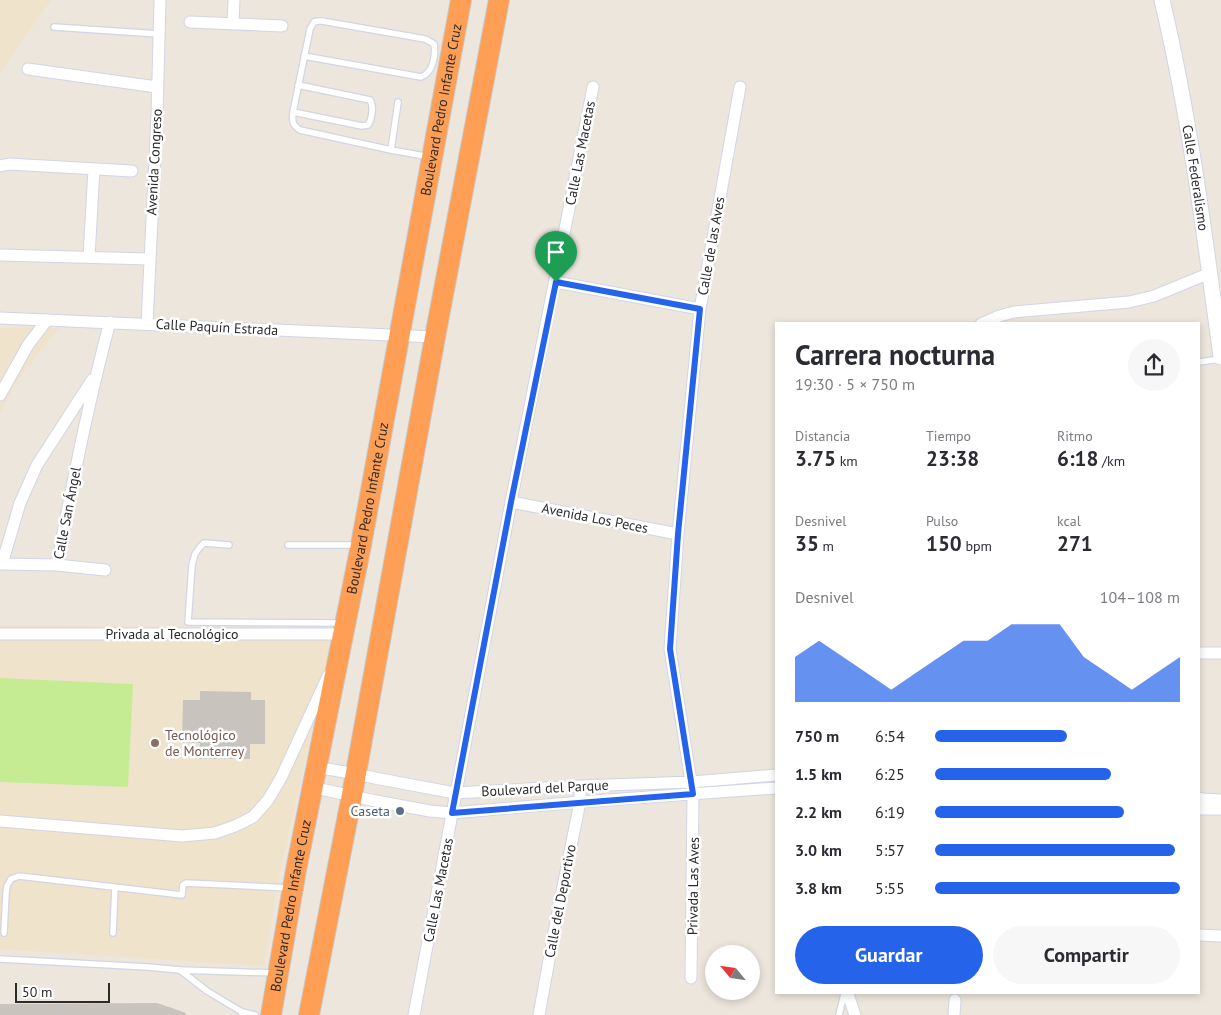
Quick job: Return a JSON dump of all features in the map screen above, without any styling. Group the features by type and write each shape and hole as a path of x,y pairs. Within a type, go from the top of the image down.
{"highway":[{"name":"Boulevard Pedro Infante Cruz","path":"271,1015 292,888 361,545 461,0"},
{"path":"309,1015 356,774 435,337 499,0"}],"main road":[{"name":"Calle Federalismo","path":"1162,0 1174,52 1202,214 1221,358"}],"street":[{"name":"Avenida Congreso","path":"147,324 160,0"},
{"path":"233,24 234,0"},
{"path":"190,22 282,26"},
{"path":"28,69 157,87"},
{"name":"Calle Las Macetas","path":"414,1015 511,502 556,282 593,87"},
{"name":"Calle de las Aves","path":"693,788 670,649 678,534 700,309 740,87"},
{"path":"0,166 9,164 132,171"},
{"path":"90,257 94,169"},
{"path":"0,255 149,259"},
{"path":"985,322 1014,312 1129,302 1154,296 1210,273"},
{"path":"556,282 700,309"},
{"name":"Calle Paquín Estrada","path":"0,318 435,337"},
{"path":"0,396 28,345 47,320"},
{"name":"Calle San Ángel","path":"96,375 37,465 20,503 1,565 57,566 68,504 96,375 110,322"},
{"name":"Avenida Los Peces","path":"511,502 678,534"},
{"path":"57,566 105,570"},
{"name":"Privada al Tecnológico","path":"0,634 343,635"},
{"path":"0,821 182,836 215,833 253,817 268,800 281,778 343,635"},
{"path":"1200,653 1221,653"},
{"name":"Boulevard del Parque","path":"316,767 456,793 580,786 775,788"},
{"name":"Boulevard del Parque","path":"311,787 430,811 452,813 580,802 693,788 775,775"},
{"name":"Calle del Deportivo","path":"539,1015 580,802 580,786"},
{"name":"Privada Las Aves","path":"692,978 693,788"},
{"path":"1200,798 1221,800"},
{"path":"1200,809 1221,809"},
{"path":"1200,935 1221,936"},
{"path":"846,994 855,1015"},
{"path":"954,1015 955,1000"}],"lane":[{"path":"304,56 421,77 425,76 430,70 435,47 432,42 318,21 314,22 310,29 304,56 298,84 293,124 300,130 432,157"},
{"path":"54,27 159,34"},
{"path":"293,112 362,126 368,125 371,120 372,105 370,100 298,84"},
{"path":"391,150 398,102"},
{"path":"1200,362 1221,358"},
{"path":"229,545 204,543 195,554 192,566 188,622 343,635"},
{"path":"288,545 361,545"},
{"path":"4,934 7,886 11,879 20,876 182,895 183,885 186,884 292,888"},
{"path":"113,933 115,888"},
{"path":"0,959 180,970 278,973"},
{"path":"180,970 207,991 242,1013 256,1015"},
{"path":"839,1015 846,994"}],"shaded area":[{"path":"0,0 51,0 0,73"},
{"path":"0,328 59,328 21,375 0,413"},
{"name":"Tecnológico de Monterrey","path":"0,625 335,628 278,881 264,966 0,949"}],"green space":[{"path":"0,678 133,684 128,787 0,782"}],"building":[{"path":"200,691 251,692 251,700 265,700 265,744 250,744 250,759 199,759 200,743 182,743 183,700 200,700"},
{"path":"157,1003 186,1013 185,1015 0,1015 0,1004"}],"place":[{"name":"Tecnológico de Monterrey","path":"155,743"},
{"name":"Caseta","path":"400,811"}],"route":[{"path":"556,282 700,309 678,534 670,649 693,794 452,813 511,502 556,282"}]}
